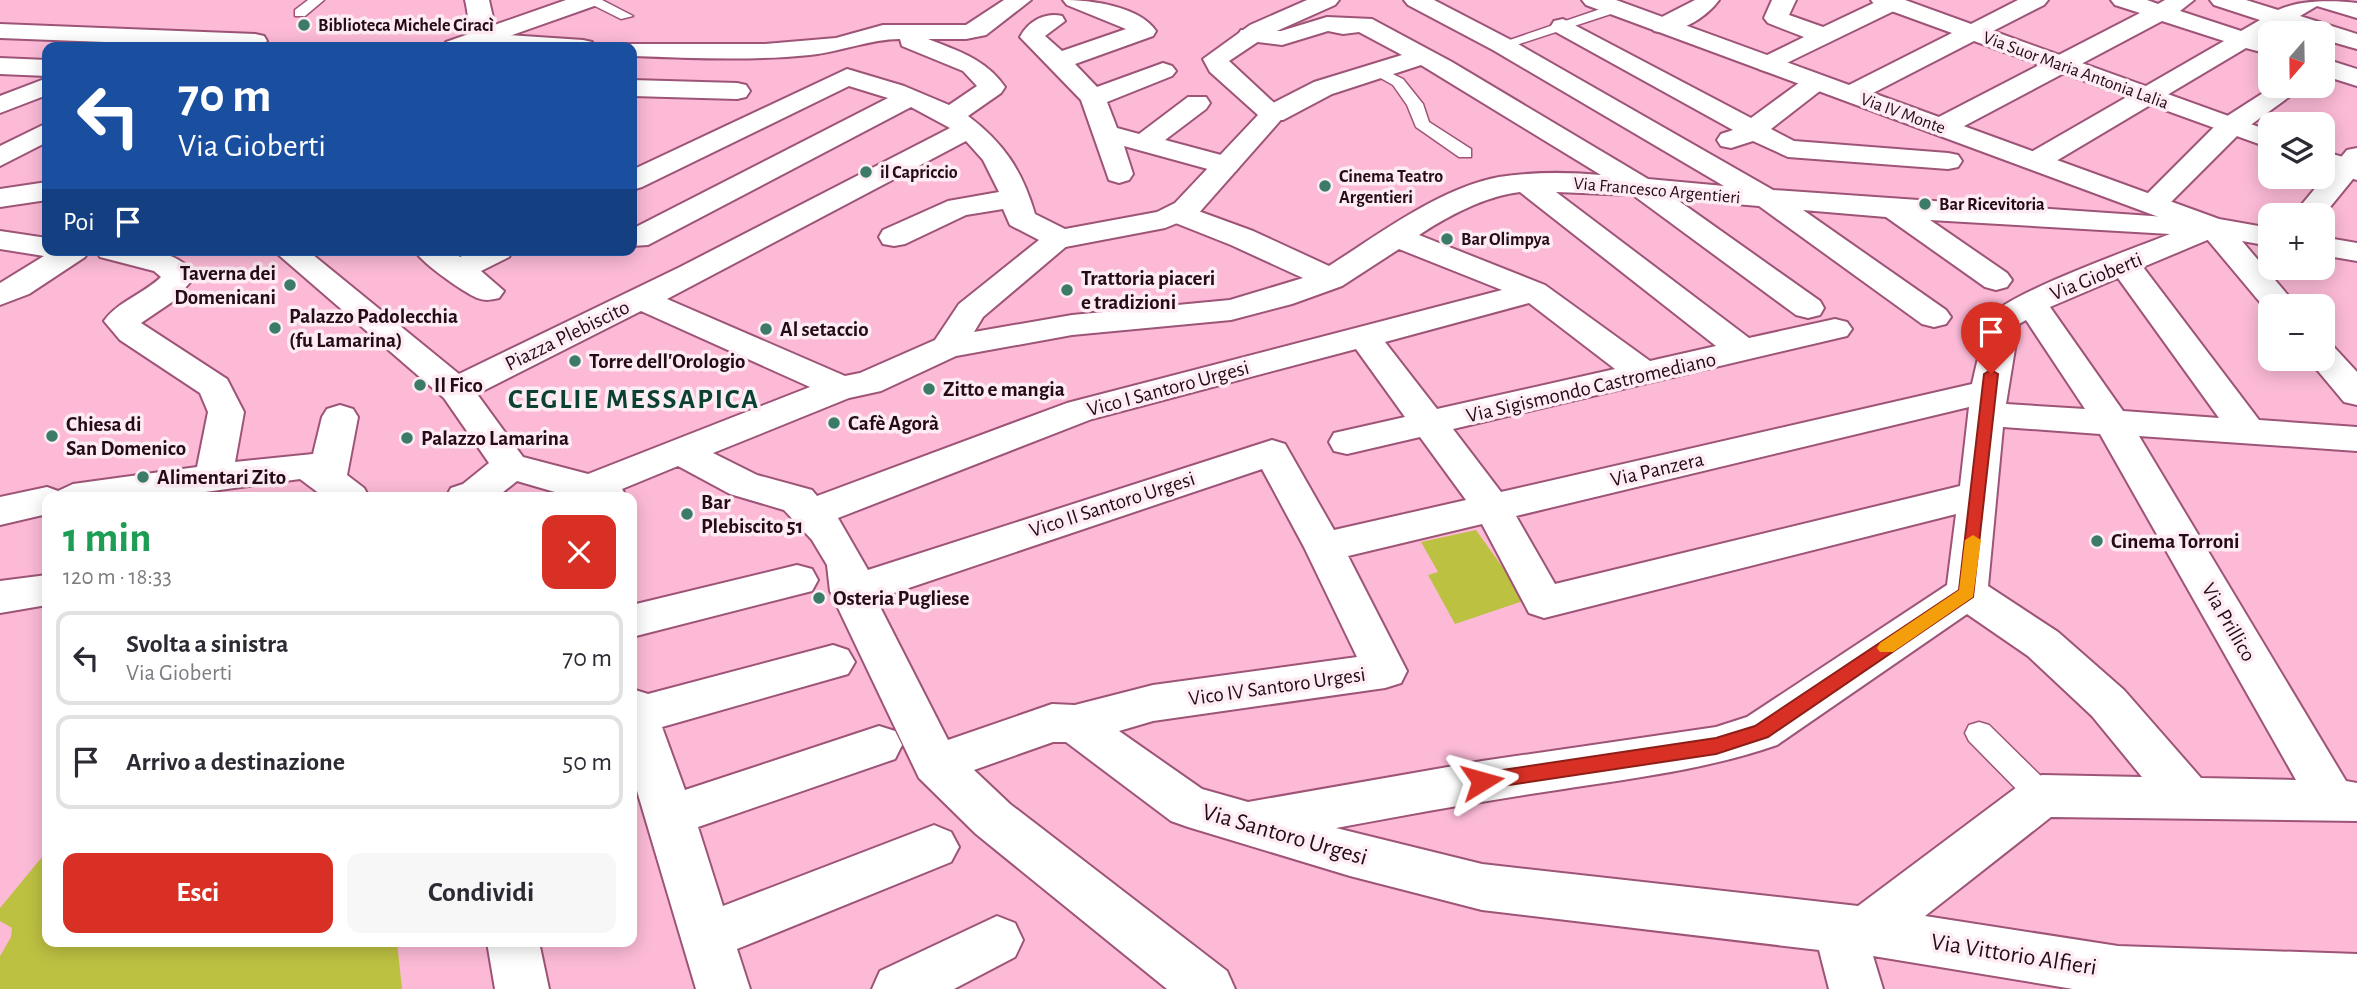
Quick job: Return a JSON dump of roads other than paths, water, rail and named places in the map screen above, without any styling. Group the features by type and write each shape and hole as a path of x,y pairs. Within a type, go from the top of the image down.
{"street":[{"path":"477,0 485,35"},
{"path":"468,42 590,0"},
{"path":"637,48 765,52 838,45 865,36 892,33 977,30 1018,0"},
{"path":"1058,61 1144,31 1133,23 1075,0"},
{"path":"1273,114 1219,67 1216,59 1250,35 1327,0"},
{"path":"1416,0 1502,45 1768,199 1934,317"},
{"path":"1784,0 1776,18 1824,36"},
{"path":"1851,94 2036,0"},
{"path":"2123,0 2258,44"},
{"path":"1977,213 1948,161 1931,123 2064,65 2182,0"},
{"path":"2222,0 2357,42"},
{"path":"2280,19 2311,0"},
{"path":"2322,0 2357,10"},
{"path":"1663,26 1700,2"},
{"path":"1768,64 1895,2"},
{"name":"Via Suor Maria Antonia Lalia","path":"1895,2 1973,33 2258,136"},
{"name":"Via IV Monte","path":"1605,4 2213,226"},
{"path":"1053,21 1036,30 1032,37 1093,98 1119,174"},
{"path":"1250,35 1282,38 1326,24 1343,27 1363,24 1443,67 1640,186 1808,308"},
{"path":"1563,26 1788,149 1948,161"},
{"path":"0,31 151,41 253,42"},
{"path":"640,299 961,122 992,87 972,66 892,33"},
{"path":"485,35 504,42"},
{"path":"2335,56 2357,42"},
{"path":"2036,161 2151,97 2258,44"},
{"path":"1179,214 1273,114 1323,88 1422,57"},
{"path":"0,66 42,68"},
{"path":"2335,70 2357,78"},
{"path":"1093,98 1163,71"},
{"path":"637,179 847,77 910,97 961,122 1009,178 1021,219 1059,239"},
{"path":"1693,155 1745,135 1750,128 1816,82"},
{"path":"0,105 42,88"},
{"path":"637,88 737,91"},
{"path":"637,234 910,97"},
{"path":"2153,204 2231,126 2273,98"},
{"path":"1143,144 1197,103"},
{"path":"1105,133 1226,165"},
{"path":"3,178 42,136"},
{"path":"3,178 42,159"},
{"path":"2317,203 2346,163"},
{"path":"3,178 42,190"},
{"path":"1525,183 1744,351"},
{"name":"Via Francesco Argentieri","path":"947,346 1072,326 1231,310 1331,279 1432,213 1499,186 1525,183 1640,186 1894,209 2213,226 2258,235"},
{"path":"894,237 959,207 1014,199"},
{"path":"1894,209 1996,280"},
{"path":"295,256 456,390 510,466 598,492 681,452 841,388 870,383 947,346 971,311 1059,239 1179,214 1242,238 1331,279"},
{"path":"2213,226 2271,294"},
{"name":"Via Gioberti","path":"1967,593 1989,403 2004,318 2048,295 2213,226"},
{"path":"1397,237 1534,292 1646,375"},
{"path":"637,238 649,258 640,299"},
{"path":"0,240 42,246"},
{"path":"0,295 18,287 65,256"},
{"path":"141,256 165,264 180,276 161,295 121,321 132,333 215,387 226,412 214,476"},
{"path":"437,256 488,291"},
{"path":"458,271 487,256"},
{"path":"2125,265 2248,431"},
{"name":"Vico I Santoro Urgesi","path":"812,513 1080,411 1534,292"},
{"name":"Piazza Plebiscito","path":"456,390 640,299 841,388"},
{"name":"Via Prillico","path":"2032,305 2112,422 2345,801"},
{"name":"Via Sigismondo Castromediano","path":"1347,442 1646,375 1835,329"},
{"path":"1363,336 1492,507 1544,602 1978,495"},
{"path":"2335,369 2357,394"},
{"name":"Via Panzera","path":"1324,547 1492,507 1989,403 2112,422 2357,439"},
{"path":"336,490 340,417"},
{"path":"681,452 744,485 798,500 812,513 847,564 851,591 936,764 993,819 1208,989"},
{"name":"Vico II Santoro Urgesi","path":"851,591 1272,453 1324,547"},
{"path":"107,492 307,465 336,490"},
{"path":"479,492 510,466"},
{"path":"0,512 42,502"},
{"name":"Vico IV Santoro Urgesi","path":"1075,724 1153,703 1385,671 1324,547"},
{"path":"637,620 797,580"},
{"path":"0,597 42,591"},
{"path":"1243,824 1482,781 1716,746 1761,732 1967,593 2043,644 2108,703 2188,798"},
{"path":"637,711 833,662"},
{"path":"637,723 670,816 723,989"},
{"path":"936,764 1052,723 1075,724"},
{"name":"Via Santoro Urgesi","path":"1075,724 1188,806 1243,824 1482,887 1852,930"},
{"path":"670,816 878,745"},
{"path":"1856,989 1852,930 2042,796 2345,801"},
{"path":"708,936 934,847"},
{"name":"Via Vittorio Alfieri","path":"1852,930 2118,971 2357,980"},
{"path":"899,989 997,940"},
{"path":"514,947 522,989"}],"lane":[{"path":"300,13 317,0"},
{"path":"590,0 626,16"},
{"path":"1502,45 1563,26 1605,4"},
{"path":"1378,72 1398,82 1415,104 1422,124 1465,153"},
{"path":"1979,733 2042,796"}],"place":[{"name":"Biblioteca Michele Ciracì","path":"304,25"},
{"name":"il Capriccio","path":"866,172"},
{"name":"Cinema Teatro Argentieri","path":"1325,186"},
{"name":"Bar Ricevitoria","path":"1925,204"},
{"name":"Bar Olimpya","path":"1447,239"},
{"name":"Taverna dei Domenicani","path":"290,285"},
{"name":"Trattoria piaceri e tradizioni","path":"1067,290"},
{"name":"Palazzo Padolecchia (fu Lamarina)","path":"275,328"},
{"name":"Al setaccio","path":"766,329"},
{"name":"Torre dell'Orologio","path":"575,361"},
{"name":"Il Fico","path":"420,385"},
{"name":"Zitto e mangia","path":"929,389"},
{"name":"Cafè Agorà","path":"834,423"},
{"name":"Chiesa di San Domenico","path":"52,436"},
{"name":"Palazzo Lamarina","path":"407,438"},
{"name":"Alimentari Zito","path":"143,477"},
{"name":"Bar Plebiscito 51","path":"687,514"},
{"name":"Cinema Torroni","path":"2097,541"},
{"name":"Osteria Pugliese","path":"819,598"}],"district":[{"name":"CEGLIE MESSAPICA","path":"634,398"}]}
